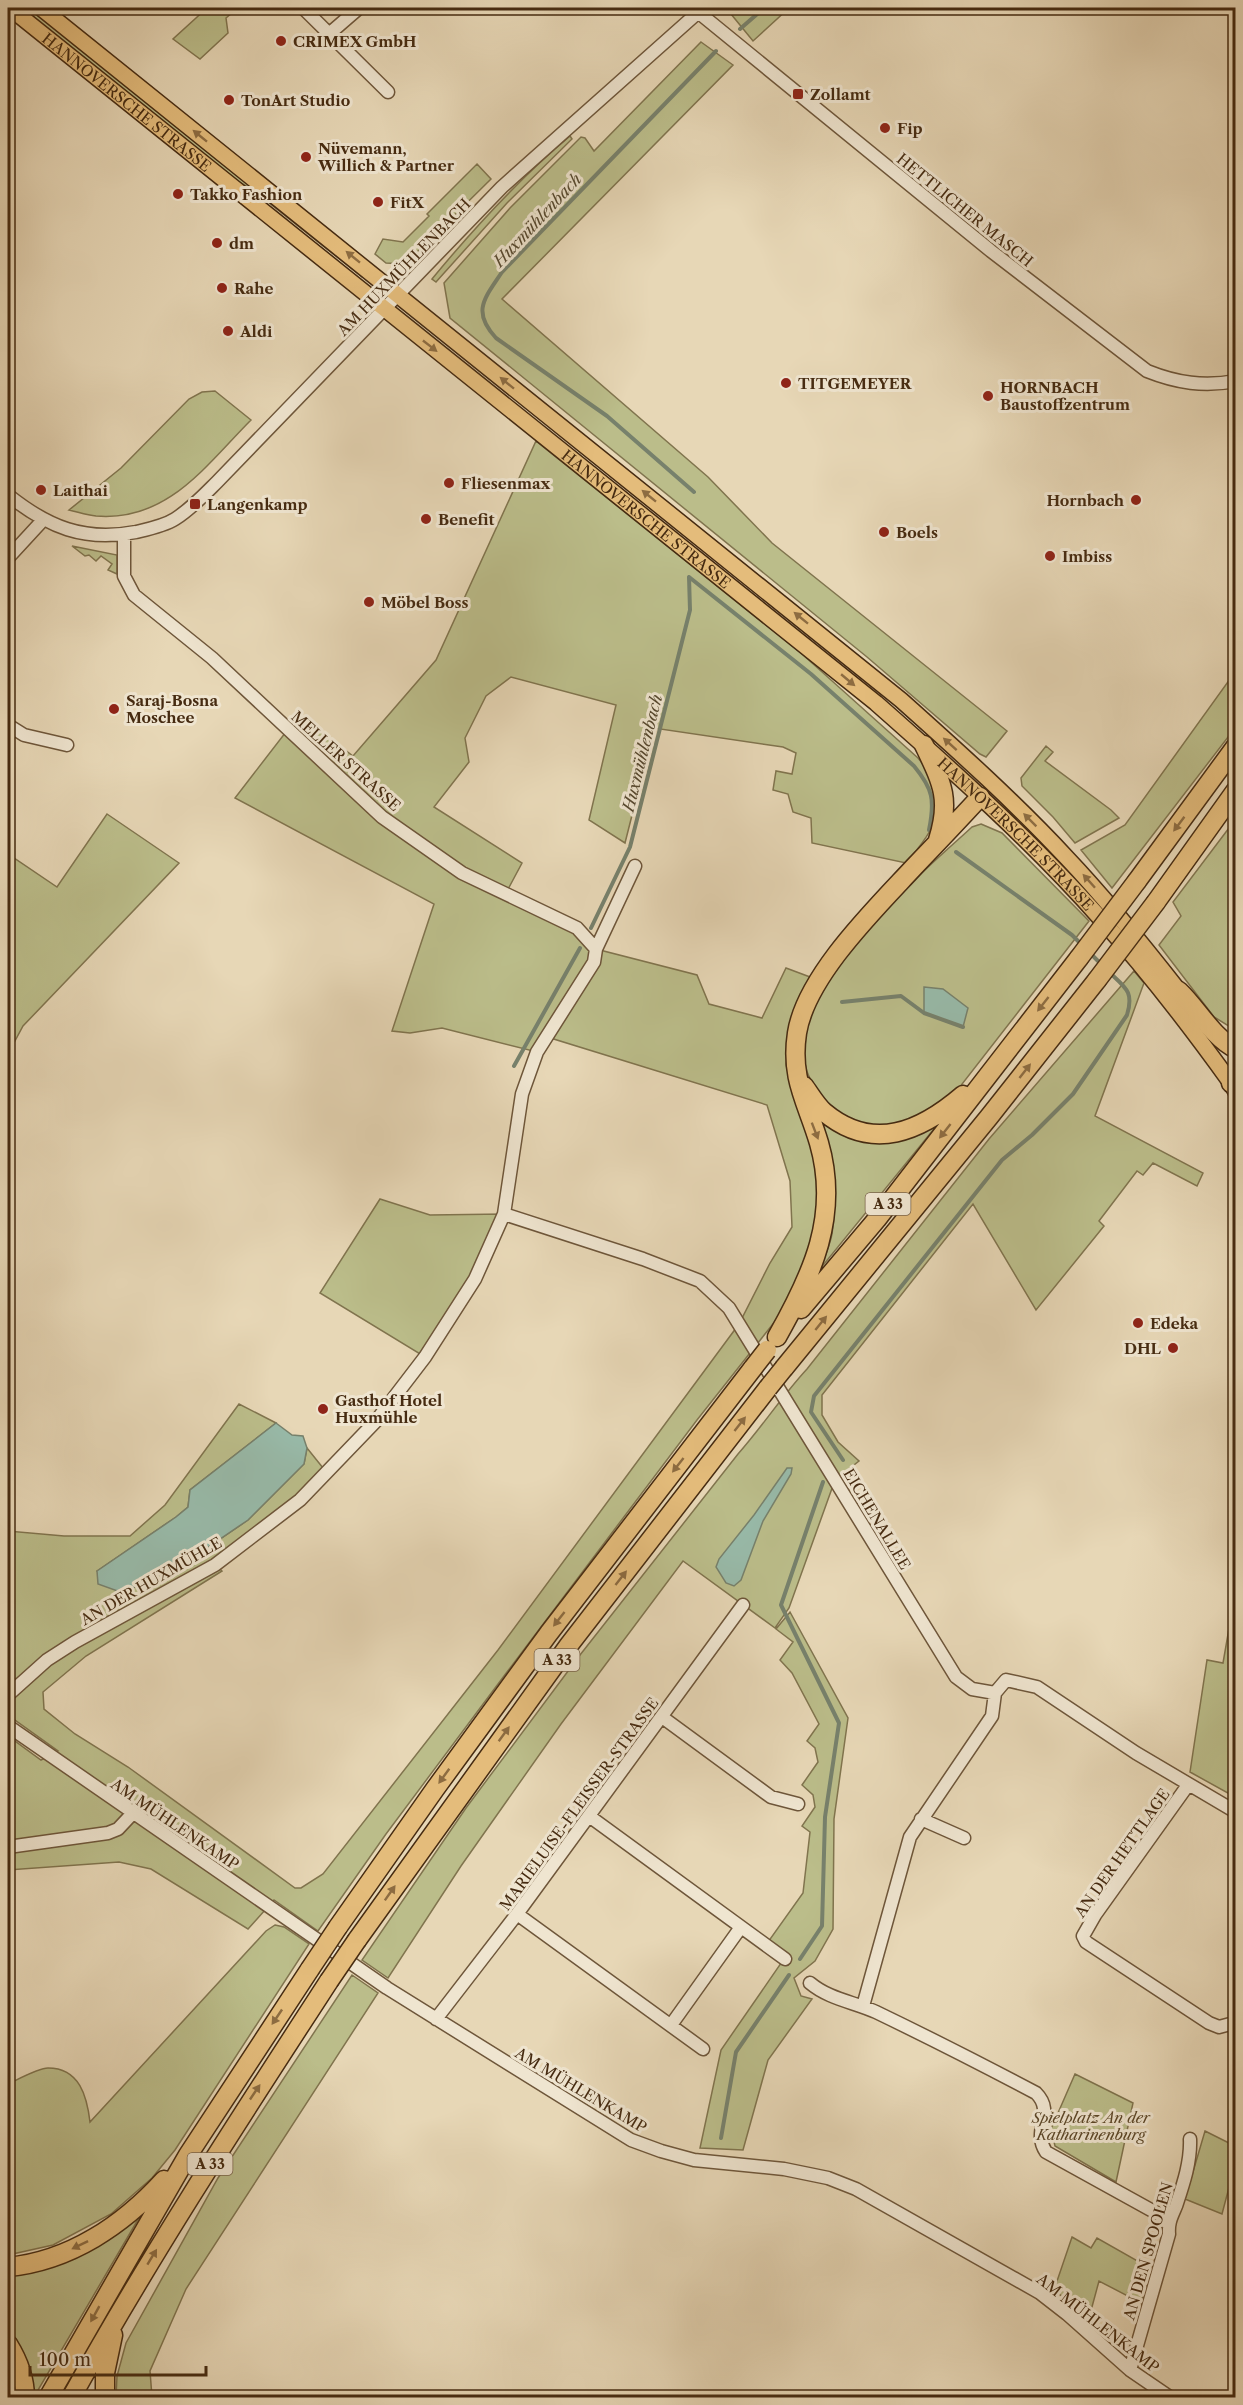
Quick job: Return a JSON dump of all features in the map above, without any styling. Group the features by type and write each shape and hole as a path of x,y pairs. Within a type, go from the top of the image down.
{"highway":[{"path":"924,745 939,776 945,798 945,819 936,843"},
{"name":"A 33","path":"48,2397 188,2155 338,1927 435,1789 549,1633 753,1368 877,1218 1079,958 1236,746"},
{"name":"A 33","path":"71,2397 121,2307 247,2105 329,1981 569,1645 768,1388 989,1117 1097,980 1236,790"},
{"path":"772,1344 808,1277 819,1248 827,1212 827,1179 819,1142 796,1076 797,1030 820,980 854,934 980,797"},
{"path":"1180,866 1236,808"},
{"path":"1179,991 1225,1044 1236,1049"},
{"path":"796,1076 823,1111 844,1124 865,1132 882,1134 905,1132 923,1125 945,1110 994,1068"},
{"path":"8,2267 59,2255 102,2234 141,2205 188,2155"},
{"path":"105,2397 109,2349 121,2307"},
{"path":"8,2343 16,2357 25,2385 25,2397"}],"main road":[{"name":"HANNOVERSCHE STRASSE","path":"10,8 821,657 924,745 980,797 1099,917 1234,1081"},
{"name":"HANNOVERSCHE STRASSE","path":"40,8 399,294 901,700 993,783 1110,904 1179,991 1187,1008 1234,1081"},
{"path":"980,797 993,783"}],"street":[{"path":"303,8 388,92"},
{"path":"329,34 359,8"},
{"name":"AM HUXMÜHLENBACH","path":"43,520 69,531 91,535 124,534 152,529 174,520 195,504 502,187 700,10"},
{"name":"HETTLICHER MASCH","path":"700,10 991,251 1147,371 1163,377 1198,384 1236,381"},
{"path":"8,495 43,520 8,558"},
{"name":"MELLER STRASSE","path":"124,534 123,565 127,585 134,596 212,658 382,817 462,873 577,928 596,949"},
{"path":"8,725 24,735 67,745"},
{"name":"AN DER HUXMÜHLE","path":"8,1695 46,1660 215,1565 300,1500 376,1421 425,1357 475,1279 504,1214 522,1094 537,1052 594,962 596,949 635,866"},
{"name":"EICHENALLEE","path":"504,1214 643,1259 700,1281 729,1308 956,1677 972,1689 995,1693"},
{"name":"MARIELUISE-FLEISSER-STRASSE","path":"436,2019 518,1914 743,1605"},
{"path":"863,2006 910,1837 992,1716 995,1693 1006,1680 1037,1687 1188,1785 1236,1812"},
{"path":"662,1717 771,1797 798,1804"},
{"name":"AM MÜHLENKAMP","path":"8,1726 387,1988 631,2140 688,2158 806,2172 856,2189 1040,2293 1130,2370 1171,2397"},
{"name":"AN DER HETTLAGE","path":"1188,1785 1095,1915 1083,1936 1086,1942 1209,2023 1219,2027 1236,2021"},
{"path":"8,1847 108,1833 118,1829 133,1813"},
{"path":"589,1816 785,1959"},
{"path":"921,1819 963,1838"},
{"path":"518,1914 703,2049"},
{"path":"670,2025 741,1927"},
{"path":"810,1983 821,1992 863,2006 942,2043 1036,2093 1044,2101 1045,2112 1040,2133 1041,2144 1046,2152 1160,2215 1168,2224"},
{"name":"AN DEN SPOOLEN","path":"1130,2370 1168,2234 1168,2224 1191,2155 1190,2139"}],"green space":[{"path":"17,8 32,8 364,274 362,277 253,190 221,171"},
{"path":"207,8 238,8 226,18 228,33 200,59 173,39"},
{"path":"738,8 789,8 753,41 731,14"},
{"path":"701,42 733,65 502,299 708,477 772,543 1007,731 986,757 867,657 450,318 444,283 510,208 581,137 585,138 594,151"},
{"path":"570,136 572,139 507,203 436,282 432,279 498,204"},
{"path":"477,164 491,179 405,264 386,263 375,254 383,239 403,242 429,216 427,214"},
{"path":"215,391 251,420 184,487 144,510 121,515 96,516 69,510 121,468 189,399 202,392"},
{"path":"536,441 802,654 918,758 936,787 938,812 926,837 906,863 812,843 811,818 793,812 788,794 773,790 776,771 792,774 796,753 783,747 654,728 625,843 589,820 616,705 511,677 486,696 465,738 469,762 434,807 522,863 506,893 577,928 596,949 697,975 709,1004 762,1018 786,968 810,977 797,1004 789,1034 786,1064 792,1091 820,1158 817,1245 784,1310 697,1420 504,1676 386,1834 318,1931 274,1900 248,1929 151,1869 119,1862 8,1870 8,1736 41,1760 58,1751 8,1715 8,1531 64,1536 130,1536 165,1505 239,1404 276,1423 190,1490 188,1507 176,1517 97,1571 123,1593 195,1556 248,1520 304,1464 307,1448 327,1473 216,1565 222,1571 86,1656 43,1692 44,1709 75,1734 128,1767 295,1888 301,1888 323,1874 498,1650 739,1324 770,1263 792,1227 790,1181 767,1105 547,1037 537,1052 442,1028 410,1033 392,1031 434,904 235,798 299,715 353,756 436,660"},
{"path":"72,546 117,555 117,574 108,570 112,564 101,556 96,561"},
{"path":"1235,672 1235,728 1112,888 1081,850 1125,825"},
{"path":"1046,746 1053,752 1045,761 1119,818 1075,843 1022,786 1021,778"},
{"path":"107,814 179,863 23,1026 8,1054 8,854 57,887"},
{"path":"1235,820 1235,1030 1214,1017 1159,945 1181,916 1173,902"},
{"path":"981,824 1002,833 1089,921 945,1106 926,1119 915,1122 879,1128 862,1126 834,1112 816,1089 804,1057 809,1021 826,984 853,946 884,910 972,827"},
{"path":"1134,971 1144,983 1095,1116 1203,1173 1197,1186 1153,1163 1143,1175 1137,1171 1099,1221 1104,1226 1036,1310 973,1204 822,1395 822,1415 838,1442 859,1461 835,1480 789,1608 775,1628 683,1561 561,1724 461,1866 388,1978 362,1960 466,1808 580,1655 989,1139"},
{"path":"811,1105 844,1131 938,1124 820,1269 832,1234 834,1201 829,1169"},
{"path":"380,1199 430,1215 504,1214 425,1357 320,1293"},
{"path":"1235,1594 1235,1797 1190,1772 1207,1660 1223,1663"},
{"path":"790,1612 848,1718 834,1819 833,1929 815,1961 794,1978 801,1996 812,1999 768,2060 743,2150 700,2148 721,2050 786,1956 768,1942 803,1893 810,1832 802,1826 815,1807 813,1795 802,1785 818,1762 815,1748 807,1741 819,1724 792,1673 780,1660 793,1642 776,1629"},
{"path":"275,1925 284,1927 309,1944 175,2150 152,2178 111,2214 53,2245 8,2255 8,2084 33,2072 48,2068 68,2073 75,2078 84,2094 90,2122 266,1931"},
{"path":"352,1975 378,1993 186,2289 150,2371 152,2397 116,2397 117,2376 126,2343 218,2178"},
{"name":"Spielplatz An der Katharinenburg","path":"1075,2074 1133,2103 1116,2182 1055,2146 1051,2129"},
{"path":"1205,2131 1235,2146 1235,2165 1222,2214 1185,2199"},
{"path":"143,2211 34,2397 13,2338 8,2333 8,2273"},
{"path":"1072,2237 1091,2248 1097,2238 1150,2268 1141,2303 1099,2281 1089,2318 1054,2290"}],"shaded area":[{"path":"924,987 943,989 968,1008 963,1027 924,1013"},
{"path":"276,1423 292,1435 303,1436 307,1448 304,1464 248,1520 195,1556 123,1593 98,1584 97,1571 176,1517 188,1507 190,1490"},
{"path":"787,1468 792,1468 791,1474 763,1521 741,1580 734,1586 726,1583 716,1567 719,1559"}],"waterway":[{"name":"Huxmühlenbach","path":"740,29 764,8"},
{"name":"Huxmühlenbach","path":"694,492 607,416 496,338 488,328 482,312 486,297 502,272 716,51"},
{"path":"689,577 811,674 914,766 925,781 931,795 932,811 929,830"},
{"name":"Huxmühlenbach","path":"591,928 630,847 690,610 689,577"},
{"path":"956,852 1072,935 1081,944"},
{"name":"Huxmühlenbach","path":"514,1066 580,948"},
{"path":"1089,952 1102,965"},
{"path":"843,1460 811,1412 814,1396 1002,1160 1032,1135 1073,1094 1127,1015 1130,1001 1127,991 1110,973"},
{"path":"842,1002 901,996 924,1013 963,1027"},
{"path":"800,1959 822,1926 825,1817 839,1723 781,1605 823,1482"},
{"path":"721,2138 736,2052 789,1975"}],"place":[{"name":"CRIMEX GmbH","path":"281,41"},
{"name":"Zollamt","path":"798,94"},
{"name":"TonArt Studio","path":"229,100"},
{"name":"Fip","path":"885,128"},
{"name":"Nüvemann, Willich & Partner","path":"306,157"},
{"name":"Takko Fashion","path":"178,194"},
{"name":"FitX","path":"378,202"},
{"name":"dm","path":"217,243"},
{"name":"Rahe","path":"222,288"},
{"name":"Aldi","path":"228,331"},
{"name":"TITGEMEYER","path":"786,383"},
{"name":"HORNBACH Baustoffzentrum","path":"988,396"},
{"name":"Fliesenmax","path":"449,483"},
{"name":"Laithai","path":"41,490"},
{"name":"Hornbach","path":"1136,500"},
{"name":"Langenkamp","path":"195,504"},
{"name":"Benefit","path":"426,519"},
{"name":"Boels","path":"884,532"},
{"name":"Imbiss","path":"1050,556"},
{"name":"Möbel Boss","path":"369,602"},
{"name":"Saraj-Bosna Moschee","path":"114,709"},
{"name":"Edeka","path":"1138,1323"},
{"name":"DHL","path":"1173,1348"},
{"name":"Gasthof Hotel Huxmühle","path":"323,1409"}]}
